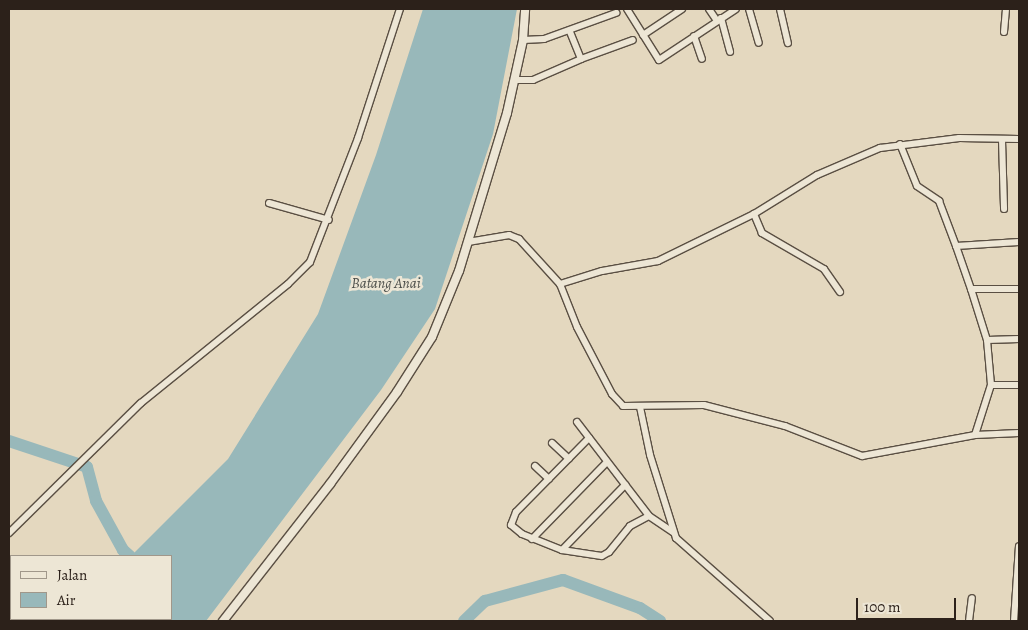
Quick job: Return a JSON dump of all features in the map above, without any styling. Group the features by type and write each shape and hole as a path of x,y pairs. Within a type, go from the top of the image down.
{"street":[{"path":"9,533 141,403 303,272 317,250 329,220 400,9"},
{"path":"223,621 303,520 398,392 432,337 447,307 515,80 523,40 525,9"},
{"path":"627,9 658,60 736,9"},
{"path":"643,35 682,9"},
{"path":"709,9 719,20 730,52"},
{"path":"748,9 759,43"},
{"path":"780,9 788,43"},
{"path":"1004,32 1006,9"},
{"path":"523,40 544,39 616,13"},
{"path":"569,30 581,59"},
{"path":"694,36 702,60"},
{"path":"515,80 533,80 581,59 633,40"},
{"path":"560,284 602,272 658,261 754,214 842,163 900,144 959,138 1019,139"},
{"path":"1002,140 1004,209"},
{"path":"900,144 917,186 939,201 987,340 990,385 976,435"},
{"path":"269,203 329,220"},
{"path":"754,214 762,234 824,269 840,292"},
{"path":"468,242 516,236 560,284 577,327 612,394 623,406 704,405 784,426 862,456 976,435 1019,433"},
{"path":"956,246 1019,242"},
{"path":"970,289 1019,289"},
{"path":"987,340 1019,339"},
{"path":"990,385 1019,384"},
{"path":"640,407 650,455 674,533"},
{"path":"577,422 649,516 674,533 770,621"},
{"path":"589,438 510,521 515,529 562,550 602,556 609,552 620,534 630,526 649,516"},
{"path":"552,443 569,459"},
{"path":"532,538 607,462"},
{"path":"535,466 549,479"},
{"path":"562,550 626,486"},
{"path":"1014,621 1019,546"},
{"path":"969,621 972,598"}],"water":[{"name":"Batang Anai","path":"423,9 517,9 493,134 435,309 381,390 206,621 32,621 172,620 172,555 132,555 228,459 318,314 376,155"}],"waterway":[{"path":"9,441 87,467 96,501 123,550 129,555"},
{"path":"464,621 485,601 563,580 640,608 660,621"}]}
